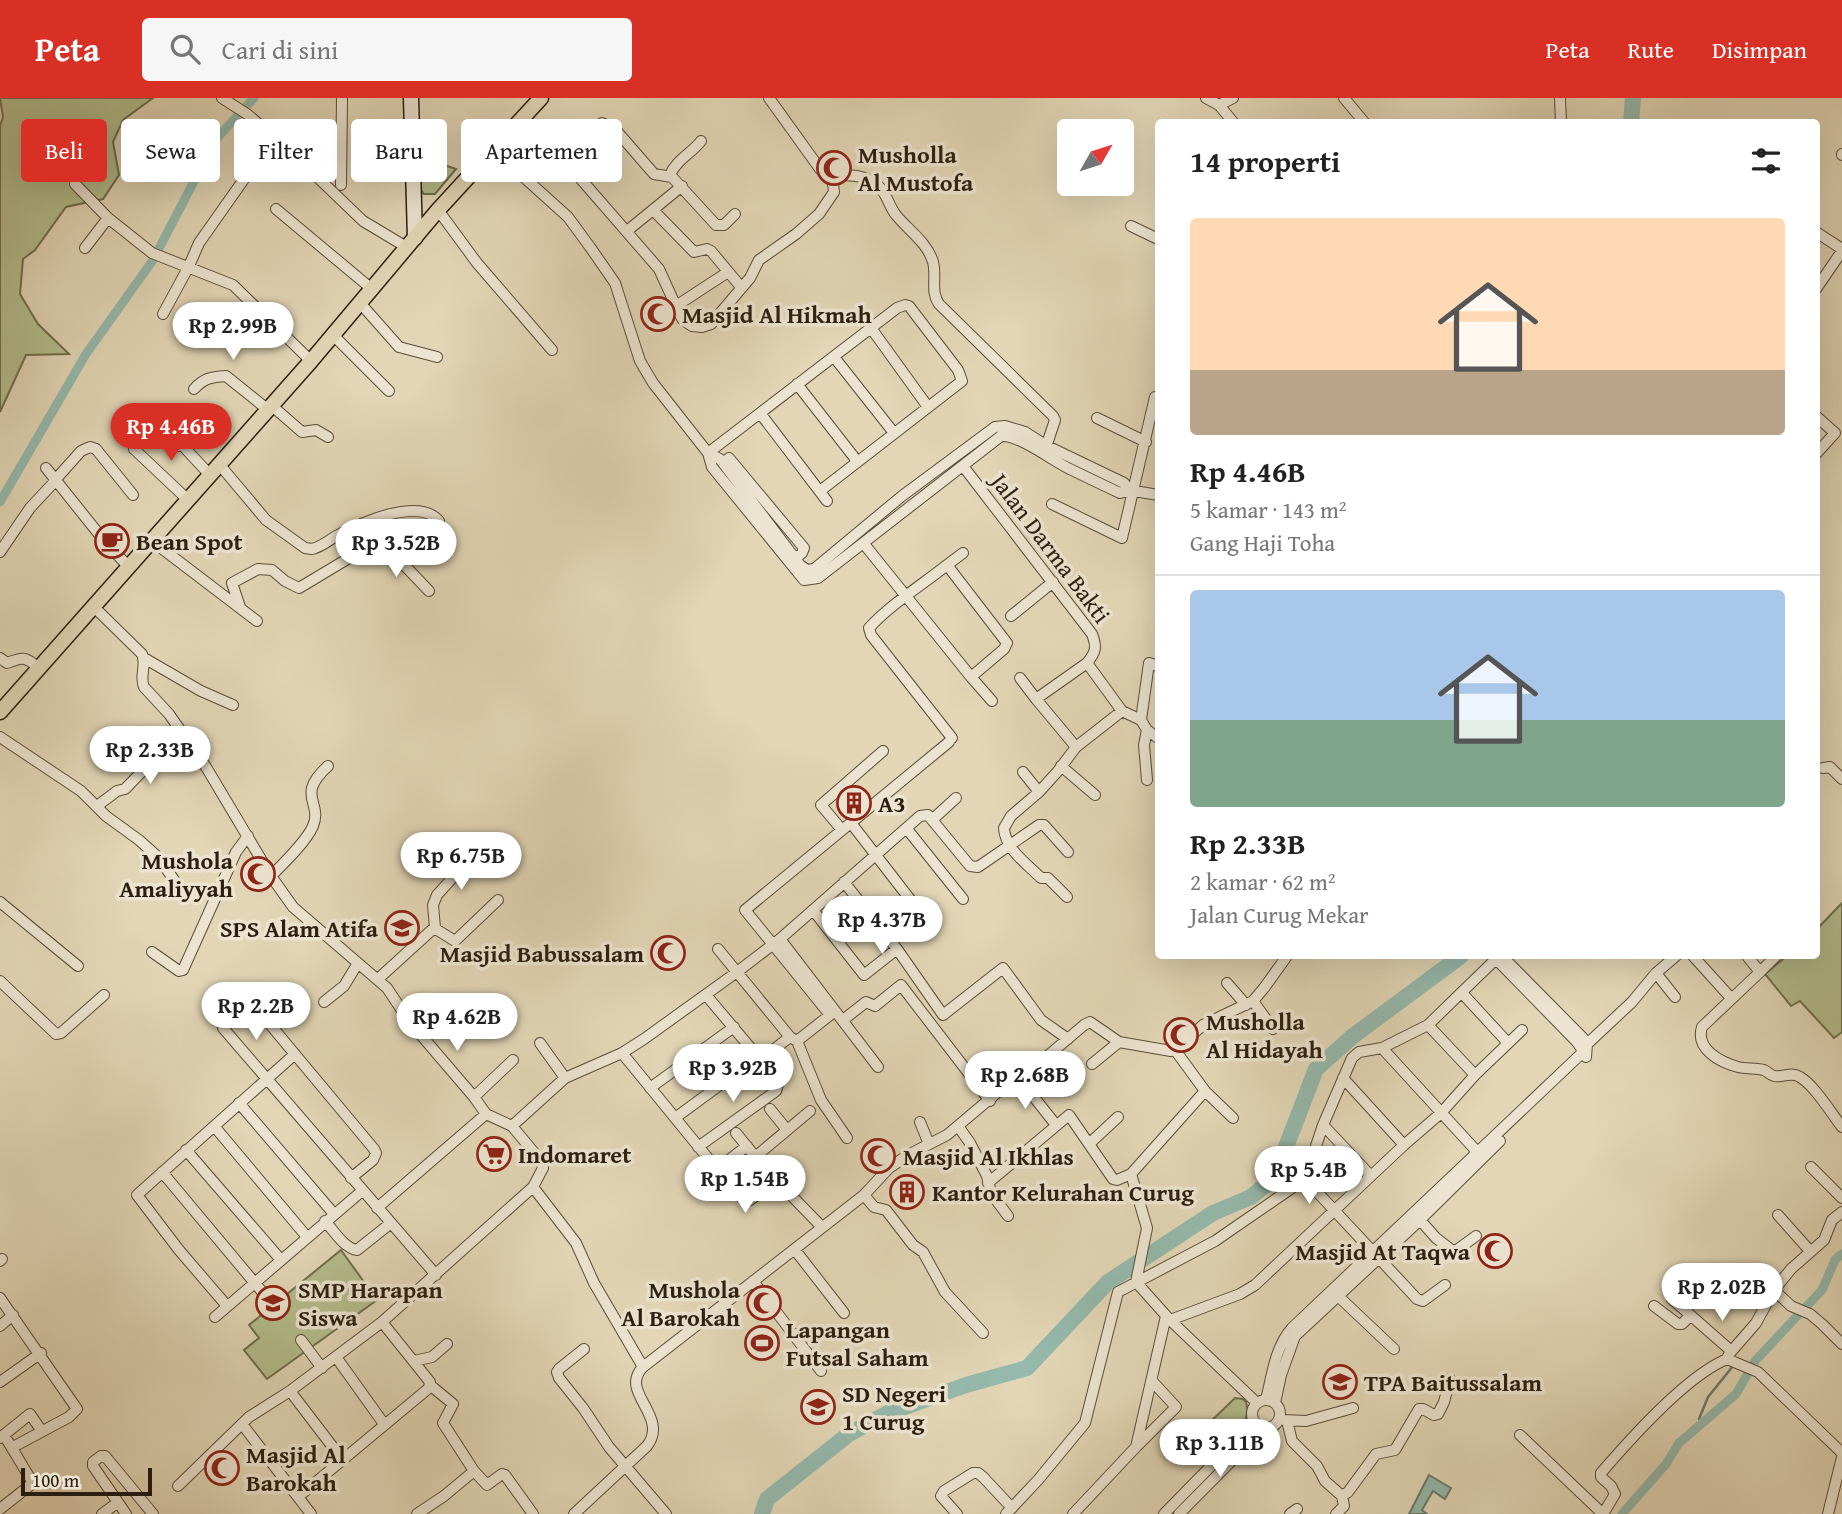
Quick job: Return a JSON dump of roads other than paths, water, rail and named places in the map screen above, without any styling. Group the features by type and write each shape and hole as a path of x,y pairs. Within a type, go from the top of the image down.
{"main road":[{"path":"411,98 411,243"},
{"path":"520,119 541,98"},
{"path":"0,712 361,304 464,182"},
{"path":"412,198 421,206 438,210"}],"street":[{"path":"222,98 252,119"},
{"path":"341,185 342,98"},
{"path":"769,98 820,169 832,175 853,173 875,183 883,191 895,214 920,240 930,256 934,274 933,295 939,304 1054,416 1044,450"},
{"path":"1206,98 1219,105 1231,119"},
{"path":"1219,105 1233,98"},
{"path":"1345,98 1362,119"},
{"path":"1560,98 1562,119"},
{"path":"622,137 654,174 670,174 716,225 724,225 735,214"},
{"path":"670,174 701,141"},
{"path":"583,182 659,269 676,306 688,324 702,327 711,324 750,278 759,260 819,214 834,192 832,175"},
{"path":"163,314 199,243 241,182"},
{"path":"322,182 363,221 411,243"},
{"path":"529,182 568,217 615,283 640,361 653,383 708,453 723,463 729,458 804,548 796,558 804,569 814,569 902,496 995,427 1014,428 1044,450"},
{"path":"75,184 107,218 156,253 233,285 311,361"},
{"path":"627,231 682,186"},
{"path":"276,209 373,290"},
{"path":"438,210 473,258 552,350"},
{"path":"653,210 694,252 707,249 711,251 741,286"},
{"path":"85,248 107,218"},
{"path":"1131,226 1155,238"},
{"path":"1820,235 1842,250 1820,283"},
{"path":"676,306 727,272"},
{"path":"361,304 399,347 437,356"},
{"path":"708,453 897,308 905,305 912,309 962,377 961,383 820,491"},
{"path":"871,328 928,407"},
{"path":"333,335 389,391"},
{"path":"834,356 894,433"},
{"path":"194,389 209,377 226,376 302,432 316,430 328,437"},
{"path":"797,384 857,461"},
{"path":"1052,503 1122,538 1155,397"},
{"path":"760,413 827,502"},
{"path":"1097,418 1146,442"},
{"path":"1820,420 1835,433 1820,450"},
{"path":"160,424 177,446 183,446 214,469 266,520 305,548 312,550 338,535 393,513 419,512 429,514 439,521 438,525 340,562 299,588 292,586 272,570 258,569 232,583 240,607"},
{"path":"708,453 712,467 804,580 818,578 1001,436 1044,450 1124,483 1132,491 1155,495"},
{"path":"0,552 30,508 81,451 90,447 96,449 133,495"},
{"path":"134,449 187,499"},
{"name":"Jalan Darma Bakti","path":"963,466 1092,634 1096,646 1087,663 1122,710"},
{"path":"46,468 106,543 129,567"},
{"path":"902,496 911,507"},
{"path":"152,541 257,621"},
{"path":"864,544 992,701"},
{"path":"385,545 429,591"},
{"path":"878,1067 843,1020 831,1011 777,942 745,910 951,740 869,628 963,553"},
{"path":"947,565 1007,643 1004,649 971,677"},
{"path":"1011,616 1053,582"},
{"path":"93,606 144,658 201,691 233,705"},
{"path":"0,658 7,663 27,658 38,668"},
{"path":"144,658 144,687 169,714 223,794 271,876 293,907 387,988 422,1036 486,1114 512,1126 541,1161 543,1168 532,1184 533,1187 436,1275 382,1322 242,1424 178,1486"},
{"path":"1036,699 1087,663"},
{"path":"1141,720 1149,663 1155,665"},
{"path":"1020,678 1076,747"},
{"path":"1068,897 1048,878 1041,878 1009,845 1004,828 1011,816 1039,792 1076,747 1122,710 1141,720 1147,730 1155,736"},
{"path":"1147,730 1144,745 1147,780"},
{"path":"0,737 81,791 106,816 139,840 159,858 186,897"},
{"path":"97,806 117,791 125,789 158,755 184,738"},
{"path":"842,830 821,805 883,751"},
{"path":"271,876 313,825 313,781 328,766"},
{"path":"1061,766 1095,795"},
{"path":"1823,768 1830,767 1842,779"},
{"path":"1023,772 1039,792"},
{"path":"932,820 956,798"},
{"path":"512,1126 565,1078 622,1053 777,942 924,814 970,866 978,867 1039,825 1044,825 1068,852"},
{"path":"851,823 933,929"},
{"path":"907,828 963,899"},
{"path":"152,952 179,971 183,970 236,852 248,836"},
{"path":"435,928 433,905 437,895 475,853"},
{"path":"844,882 897,949 943,1015 1003,968 1041,1020 1068,1039"},
{"path":"435,928 456,942 498,900"},
{"path":"0,902 78,966"},
{"path":"813,910 864,975 897,949"},
{"path":"378,979 435,928"},
{"path":"718,949 794,1039 821,1100 847,1138"},
{"path":"575,1514 647,1446 654,1435 653,1420 636,1386 638,1372 863,1195 889,1168 947,1135 1090,1022 1119,1042 1175,1050 1203,1025 1249,1003 1285,959"},
{"path":"957,1514 941,1496 944,1491 973,1473 978,1473 983,1478 1009,1511 1084,1423 1115,1296 1122,1288 1215,1241 1304,1179 1347,1066 1359,1052 1382,1048 1428,1025 1495,959"},
{"path":"1266,1402 1277,1356 1285,1336 1376,1255 1585,1058 1584,1046 1499,959"},
{"path":"1584,1046 1632,1002 1656,973 1672,959"},
{"path":"1696,959 1731,998"},
{"path":"1749,959 1760,972"},
{"path":"1773,959 1702,1027 1701,1039 1708,1052 1738,1067 1762,1070 1776,1076 1798,1075 1842,1127"},
{"path":"324,1002 344,986 358,963"},
{"path":"1656,973 1675,998"},
{"path":"0,981 57,1034 61,1034 104,995"},
{"path":"1227,984 1273,1029"},
{"path":"843,1020 866,1002 875,1006 901,985 990,1101"},
{"path":"1462,993 1508,1042"},
{"path":"698,1147 776,1091 778,1081 706,995"},
{"path":"248,998 376,1153 373,1160 351,1178"},
{"path":"422,1036 450,1017 461,1015 475,1004"},
{"path":"675,1118 759,1058 794,1039 831,1011"},
{"path":"1428,1025 1475,1075"},
{"path":"650,1088 734,1027"},
{"path":"223,1028 436,1275"},
{"path":"1168,1318 1240,1294 1255,1285 1441,1113 1475,1075 1522,1030"},
{"path":"1092,1064 1119,1042"},
{"path":"540,1043 565,1078"},
{"path":"1382,1048 1480,1155"},
{"path":"1175,1050 1205,1091 1233,1118"},
{"path":"622,1053 738,1195 746,1200 755,1198 776,1182"},
{"path":"227,1306 137,1196 295,1054"},
{"path":"474,1097 513,1060"},
{"path":"1018,1077 1056,1125"},
{"path":"1343,1078 1404,1145"},
{"path":"988,1183 1069,1115 1113,1179 1117,1180 1131,1174 1205,1091"},
{"path":"239,1103 334,1214"},
{"path":"770,1109 787,1130"},
{"path":"755,1157 810,1111"},
{"path":"377,1208 486,1114"},
{"path":"1089,1144 1118,1117"},
{"path":"920,1122 929,1144"},
{"path":"1323,1125 1371,1176"},
{"path":"214,1126 307,1237"},
{"path":"958,1126 970,1143 991,1193 1008,1216"},
{"path":"736,1133 776,1182 822,1227"},
{"path":"716,1170 747,1146"},
{"path":"186,1150 281,1260"},
{"path":"1811,1167 1842,1198"},
{"path":"162,1172 264,1294"},
{"path":"1131,1174 1147,1228 1136,1279"},
{"path":"1304,1179 1420,1301 1445,1285"},
{"path":"533,1187 576,1243 594,1283 643,1367"},
{"path":"215,1317 362,1191"},
{"path":"863,1195 874,1207 886,1210 913,1245 923,1252 945,1292 983,1333"},
{"path":"1353,1408 1306,1421 1283,1420 1271,1428 1259,1425 1252,1412 1266,1402 1281,1375 1295,1336 1338,1296 1376,1255 1420,1220 1439,1195"},
{"path":"1520,1435 1603,1514 1615,1494 1601,1477 1601,1473 1663,1407 1712,1365 1728,1356 1756,1322 1774,1290 1810,1251 1824,1240 1832,1220 1842,1212"},
{"path":"1778,1215 1810,1251"},
{"path":"1420,1220 1442,1244 1454,1252 1476,1236"},
{"path":"325,1221 347,1246 354,1250 391,1223"},
{"path":"795,1250 844,1313"},
{"path":"1136,1279 1168,1318 1266,1402 1279,1409 1292,1441 1317,1466 1325,1481 1342,1496 1344,1506 1336,1514"},
{"path":"753,1281 821,1371"},
{"path":"1774,1290 1791,1306 1810,1314 1842,1344"},
{"path":"1338,1296 1394,1349"},
{"path":"0,1298 41,1353 77,1409 69,1417 13,1447"},
{"path":"1672,1299 1728,1356 1749,1368 1842,1455 1828,1514"},
{"path":"1654,1306 1678,1324 1682,1324 1690,1315"},
{"path":"0,1325 13,1315"},
{"path":"1136,1447 1168,1318"},
{"path":"382,1322 430,1385 453,1404 443,1423 474,1471 487,1485 504,1475 533,1514"},
{"path":"301,1340 322,1368"},
{"path":"414,1361 432,1357 447,1345"},
{"path":"584,1349 562,1366 557,1374 587,1412 603,1440 666,1514"},
{"path":"0,1382 41,1353"},
{"path":"336,1357 384,1424"},
{"path":"1342,1496 1348,1492 1376,1454 1395,1450 1419,1409 1438,1414 1450,1379"},
{"path":"1073,1514 1176,1407 1152,1381"},
{"path":"298,1497 430,1385"},
{"path":"290,1391 342,1460"},
{"path":"0,1509 33,1483 13,1447 2,1436 30,1414 41,1430"},
{"path":"242,1424 311,1514"},
{"path":"1164,1514 1259,1425"},
{"path":"1179,1514 1259,1425"},
{"path":"126,1514 92,1464 101,1456 105,1457 153,1514"},
{"path":"417,1514 474,1471"},
{"path":"102,1514 117,1503"}],"water":[{"path":"1429,1475 1451,1488 1445,1499 1433,1491 1422,1510 1427,1514 1409,1514"}],"waterway":[{"path":"0,502 86,354 153,260 216,139 254,98"},
{"path":"1631,119 1633,98"},
{"path":"762,1514 767,1499 849,1434 888,1413 966,1385 1027,1368 1108,1282 1213,1213 1251,1197 1274,1178 1316,1069 1353,1036 1457,959"},
{"path":"1804,1309 1822,1290 1835,1260 1842,1254"},
{"path":"1622,1514 1666,1464 1679,1443 1736,1394 1755,1361 1800,1313"},
{"path":"1703,1424 1699,1419 1708,1397 1733,1366"}],"place":[{"name":"Musholla Al Mustofa","path":"834,168"},
{"name":"Masjid Al Hikmah","path":"658,314"},
{"name":"Bean Spot","path":"112,541"},
{"name":"A3","path":"854,803"},
{"name":"Mushola Amaliyyah","path":"258,874"},
{"name":"SPS Alam Atifa","path":"402,928"},
{"name":"Masjid Babussalam","path":"668,953"},
{"name":"Musholla Al Hidayah","path":"1181,1035"},
{"name":"Indomaret","path":"494,1154"},
{"name":"Masjid Al Ikhlas","path":"878,1156"},
{"name":"Kantor Kelurahan Curug","path":"907,1192"},
{"name":"Masjid At Taqwa","path":"1495,1251"},
{"name":"SMP Harapan Siswa","path":"273,1303"},
{"name":"Mushola Al Barokah","path":"764,1303"},
{"name":"Lapangan Futsal Saham","path":"762,1343"},
{"name":"TPA Baitussalam","path":"1340,1382"},
{"name":"SD Negeri 1 Curug","path":"818,1407"},
{"name":"Masjid Al Barokah","path":"222,1468"}]}
